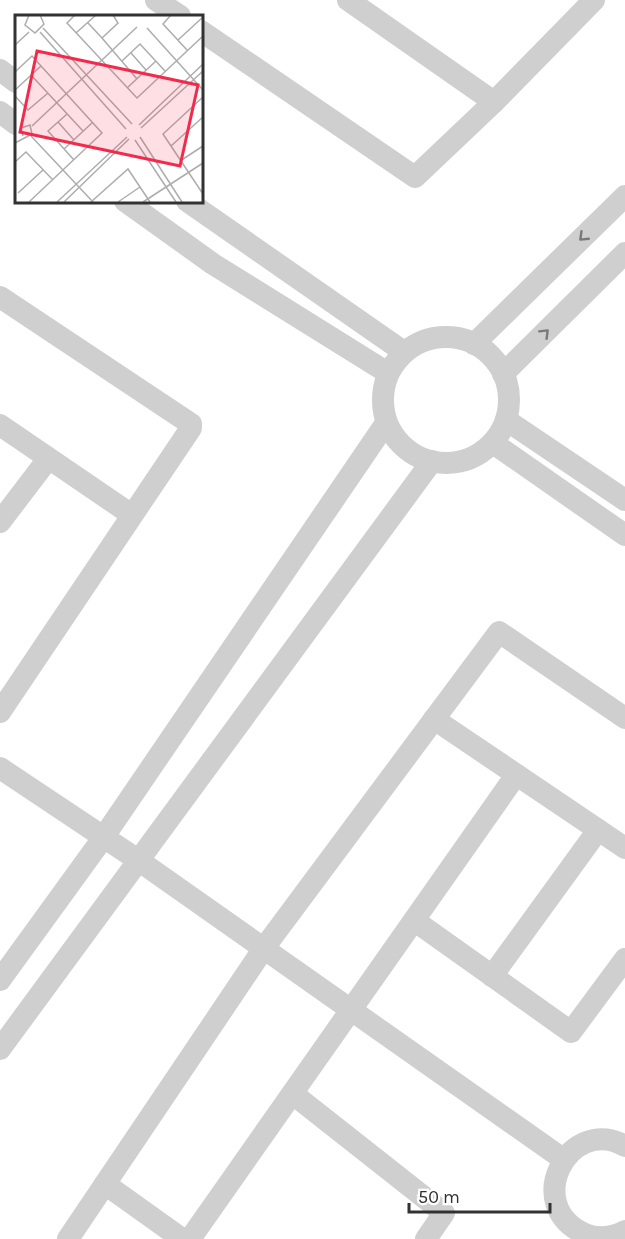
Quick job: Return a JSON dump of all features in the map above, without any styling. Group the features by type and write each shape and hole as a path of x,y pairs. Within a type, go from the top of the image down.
{"street":[{"path":"156,0 178,15"},
{"path":"348,0 494,102"},
{"path":"202,32 414,177 494,102 586,3"},
{"path":"0,69 15,81"},
{"path":"0,112 15,123"},
{"path":"474,344 625,196"},
{"path":"125,202 213,264 388,372"},
{"path":"188,202 404,352"},
{"path":"503,375 625,253"},
{"path":"0,297 191,424 191,429 0,712"},
{"path":"438,337 456,338 474,344 491,357 503,375 508,389 509,405 506,420 493,443 472,458 447,464 422,460 400,445 386,423 382,398 388,372 404,352 420,342 438,337"},
{"path":"506,420 625,500"},
{"path":"0,980 103,838 386,423"},
{"path":"0,425 132,515"},
{"path":"493,443 625,534"},
{"path":"0,522 48,459"},
{"path":"0,1049 432,461"},
{"path":"68,1239 264,948 499,632 625,718"},
{"path":"434,719 625,848"},
{"path":"0,768 138,860 563,1159"},
{"path":"190,1239 516,775"},
{"path":"492,976 598,830"},
{"path":"415,921 571,1032 625,959"},
{"path":"293,1094 444,1213 426,1239"},
{"path":"625,1146 605,1140 589,1142 575,1149 563,1159 556,1173 553,1189 556,1205 572,1234 606,1237 625,1232"},
{"path":"105,1184 182,1239"}]}
